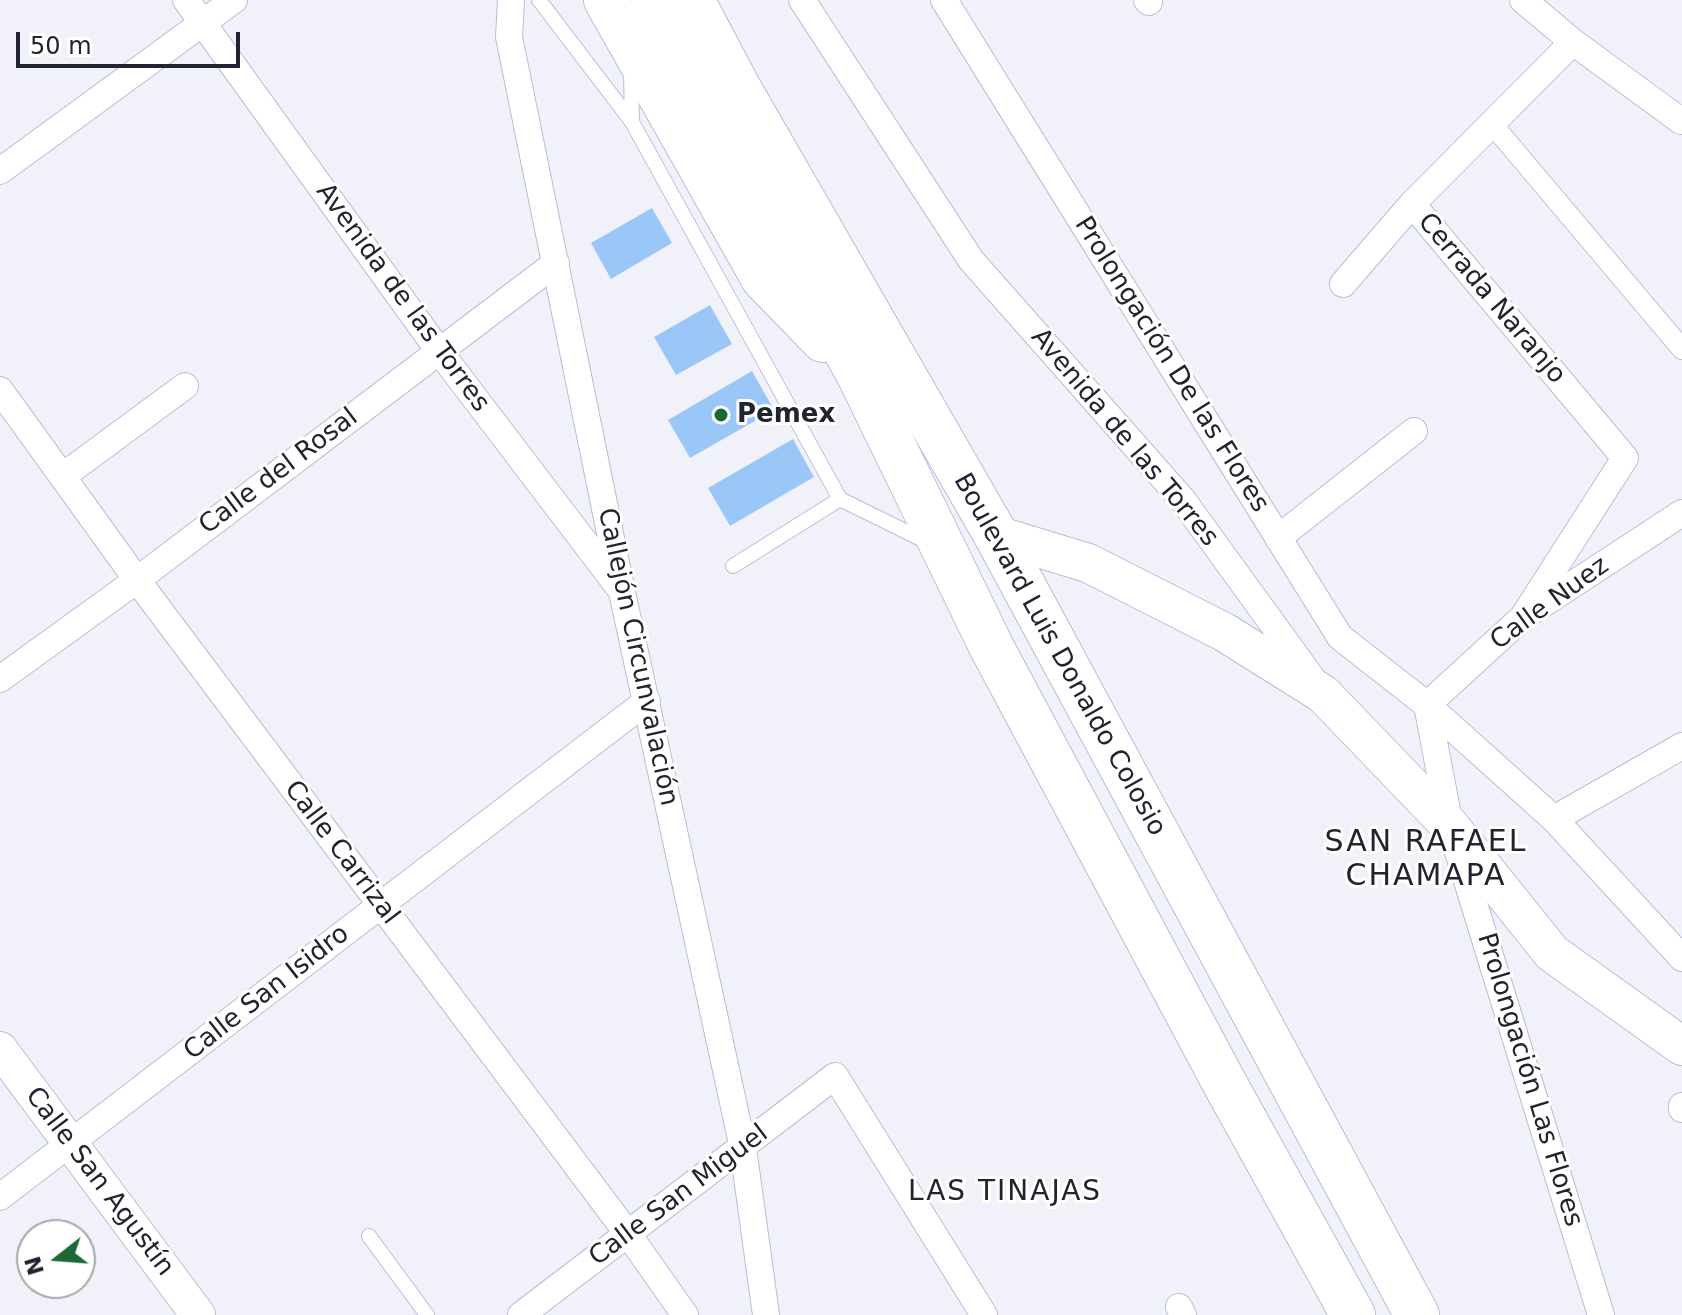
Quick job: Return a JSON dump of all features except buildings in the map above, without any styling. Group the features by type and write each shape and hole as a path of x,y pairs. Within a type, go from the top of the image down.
{"highway":[{"path":"606,0 630,40 743,283 860,377"},
{"name":"Boulevard Luis Donaldo Colosio","path":"654,0 808,209 996,535 1417,1315"},
{"name":"Boulevard Luis Donaldo Colosio","path":"692,0 728,104 999,660 1225,1084 1353,1315"},
{"path":"719,0 759,75 808,209"}],"main road":[{"path":"996,535 1088,563 1224,632 1323,694 1450,826 1552,953 1682,1046"}],"street":[{"name":"Avenida de las Torres","path":"186,0 439,351 622,592"},
{"path":"0,171 234,0"},
{"name":"Callejón Circunvalación","path":"511,0 509,37 622,592 743,1148 766,1315"},
{"name":"Avenida de las Torres","path":"802,0 971,260 1182,499 1323,694"},
{"name":"Prolongación De las Flores","path":"944,0 1340,637 1427,705 1554,819 1682,958"},
{"path":"1523,0 1573,42 1681,121"},
{"name":"Cerrada Naranjo","path":"1523,617 1625,458 1412,204 1573,42"},
{"path":"1492,124 1682,349"},
{"path":"1343,284 1412,204"},
{"name":"Calle del Rosal","path":"0,679 137,580 556,263"},
{"path":"63,476 185,386"},
{"name":"Calle Carrizal","path":"0,390 137,580 628,1234 685,1315"},
{"path":"1278,538 1414,431"},
{"name":"Calle Nuez","path":"1427,705 1523,617 1682,513"},
{"name":"Calle San Isidro","path":"0,1197 647,701"},
{"name":"Prolongación Las Flores","path":"1427,705 1450,826 1601,1315"},
{"path":"1554,819 1682,746"},
{"name":"Calle San Agustín","path":"0,1049 198,1315"},
{"name":"Calle San Miguel","path":"521,1315 835,1076 984,1315"}],"lane":[{"path":"539,0 632,122 743,283 840,499 945,551"},
{"path":"630,40 632,122"},
{"path":"733,566 840,499"},
{"path":"369,1236 427,1315"}],"place":[{"name":"Pemex","path":"721,415"}],"district":[{"name":"SAN RAFAEL CHAMAPA","path":"1426,860"},
{"name":"LAS TINAJAS","path":"1005,1193"}]}
